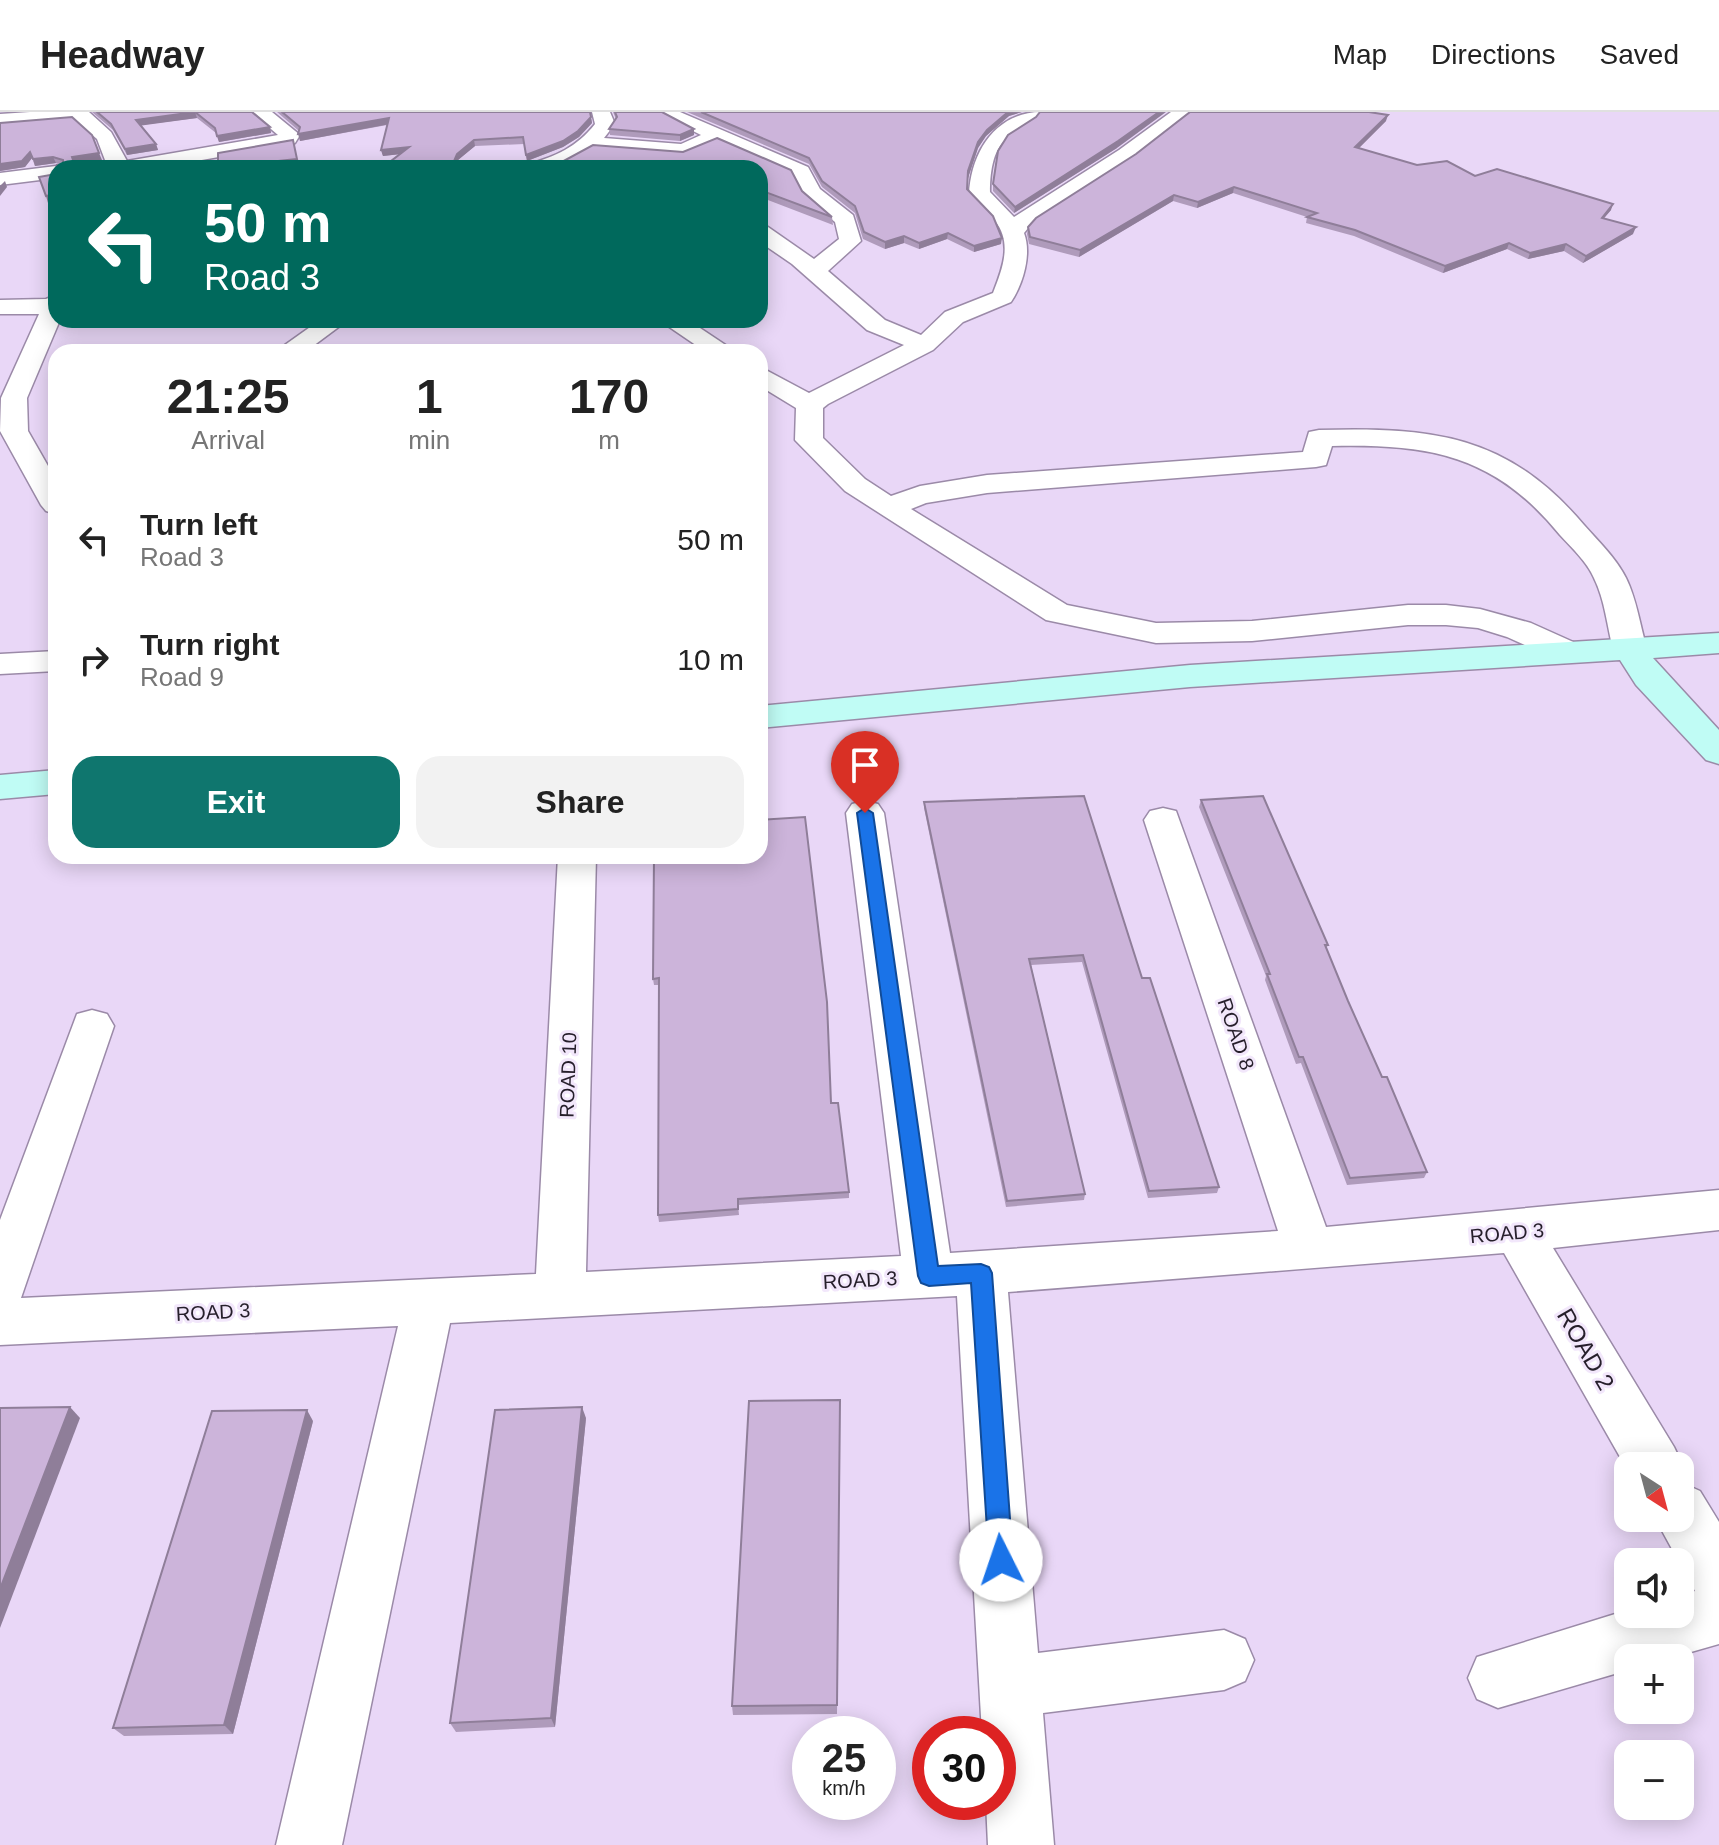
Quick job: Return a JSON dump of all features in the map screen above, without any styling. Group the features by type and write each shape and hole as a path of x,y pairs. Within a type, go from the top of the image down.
{"main road":[{"path":"768,716 1190,676 1719,643"},
{"path":"1630,649 1649,677 1719,752"},
{"path":"0,787 48,783"}],"street":[{"path":"166,160 288,139 290,135 260,112"},
{"path":"562,160 592,143 605,124 601,112"},
{"path":"664,112 696,123 714,136 761,152 801,171 811,192 845,220 850,241 813,272"},
{"path":"1032,112 996,137 980,170 979,194 1002,213 1015,230 1016,252 1003,297 954,317 924,345 830,390 810,405 807,422 809,440 855,485 1057,613 1156,633 1252,631 1408,615 1446,615 1480,619 1519,630 1568,652"},
{"path":"1015,230 1025,217 1151,140 1183,112"},
{"path":"0,120 84,113 109,143 118,160"},
{"path":"592,143 684,150 714,136"},
{"path":"0,179 48,173"},
{"path":"768,238 876,325 924,345"},
{"path":"0,307 48,305"},
{"path":"48,319 7,402 14,431 48,490"},
{"path":"300,344 324,328"},
{"path":"684,328 710,344"},
{"path":"768,380 810,405"},
{"path":"889,507 920,495 987,484 1316,459 1319,438 1388,437 1458,447 1488,457 1525,479 1563,515 1610,578 1630,649"},
{"path":"0,460 31,459"},
{"path":"0,664 48,661"},
{"path":"865,813 955,1275 1010,1687 1021,1845"},
{"name":"ROAD 8","path":"1163,820 1309,1249"},
{"name":"ROAD 10","path":"560,1294 577,864"},
{"path":"0,1290 92,1026"},
{"name":"ROAD 3","path":"0,1322 955,1275 1518,1233 1719,1210"},
{"name":"ROAD 2","path":"1518,1233 1647,1452"},
{"path":"309,1845 429,1301"},
{"path":"1693,1532 1719,1576"},
{"path":"1498,1678 1719,1614"},
{"path":"1010,1687 1224,1660"}],"building":[{"path":"97,112 195,112 136,120 156,144 125,149 111,124"},
{"path":"195,112 252,112 270,127 217,136 215,128"},
{"path":"282,112 590,112 591,117 563,141 526,155 523,137 474,140 454,160 392,160 409,147 381,150 389,118 298,134 300,127"},
{"path":"615,112 662,112 694,129 680,135 609,129 617,117"},
{"path":"701,112 1008,112 978,142 968,171 967,189 993,216 1002,238 974,246 948,233 919,243 904,236 885,242 864,232 855,206 822,181 809,158"},
{"path":"1040,112 1159,112 1015,207 993,184 998,151 1008,135"},
{"path":"1190,112 1369,112 1388,115 1355,147 1417,165 1447,161 1475,176 1497,169 1613,204 1602,218 1636,227 1586,256 1566,244 1530,253 1509,243 1445,266 1355,230 1307,217 1317,213 1234,187 1198,202 1174,195 1080,250 1030,237 1028,227 1036,218 1136,154"},
{"path":"72,117 92,135 99,153 63,160 53,157 33,159 30,152 22,161 0,164 0,123"},
{"path":"717,138 768,160 566,160 593,145 683,152"},
{"path":"293,140 297,159 218,160 218,153"},
{"path":"768,160 791,170 802,191 832,217 768,193"},
{"path":"48,175 48,196 46,196 39,177"},
{"path":"1084,796 1142,978 1150,978 1219,1187 1149,1191 1083,955 1029,959 1085,1194 1007,1201 924,802"},
{"path":"1263,796 1328,945 1325,945 1348,1001 1382,1077 1387,1077 1427,1172 1350,1178 1303,1057 1299,1057 1267,974 1270,974 1201,800"},
{"path":"805,817 827,1002 831,1103 838,1103 849,1192 738,1199 738,1209 658,1215 659,978 653,979 654,864 768,864 768,819"},
{"path":"840,1400 837,1705 732,1706 749,1401"},
{"path":"70,1407 0,1589 0,1408"},
{"path":"582,1407 551,1718 450,1723 495,1410"},
{"path":"307,1410 224,1725 113,1728 212,1411"}],"route":[{"path":"865,813 929,1276 981,1273 1001,1560"}]}
